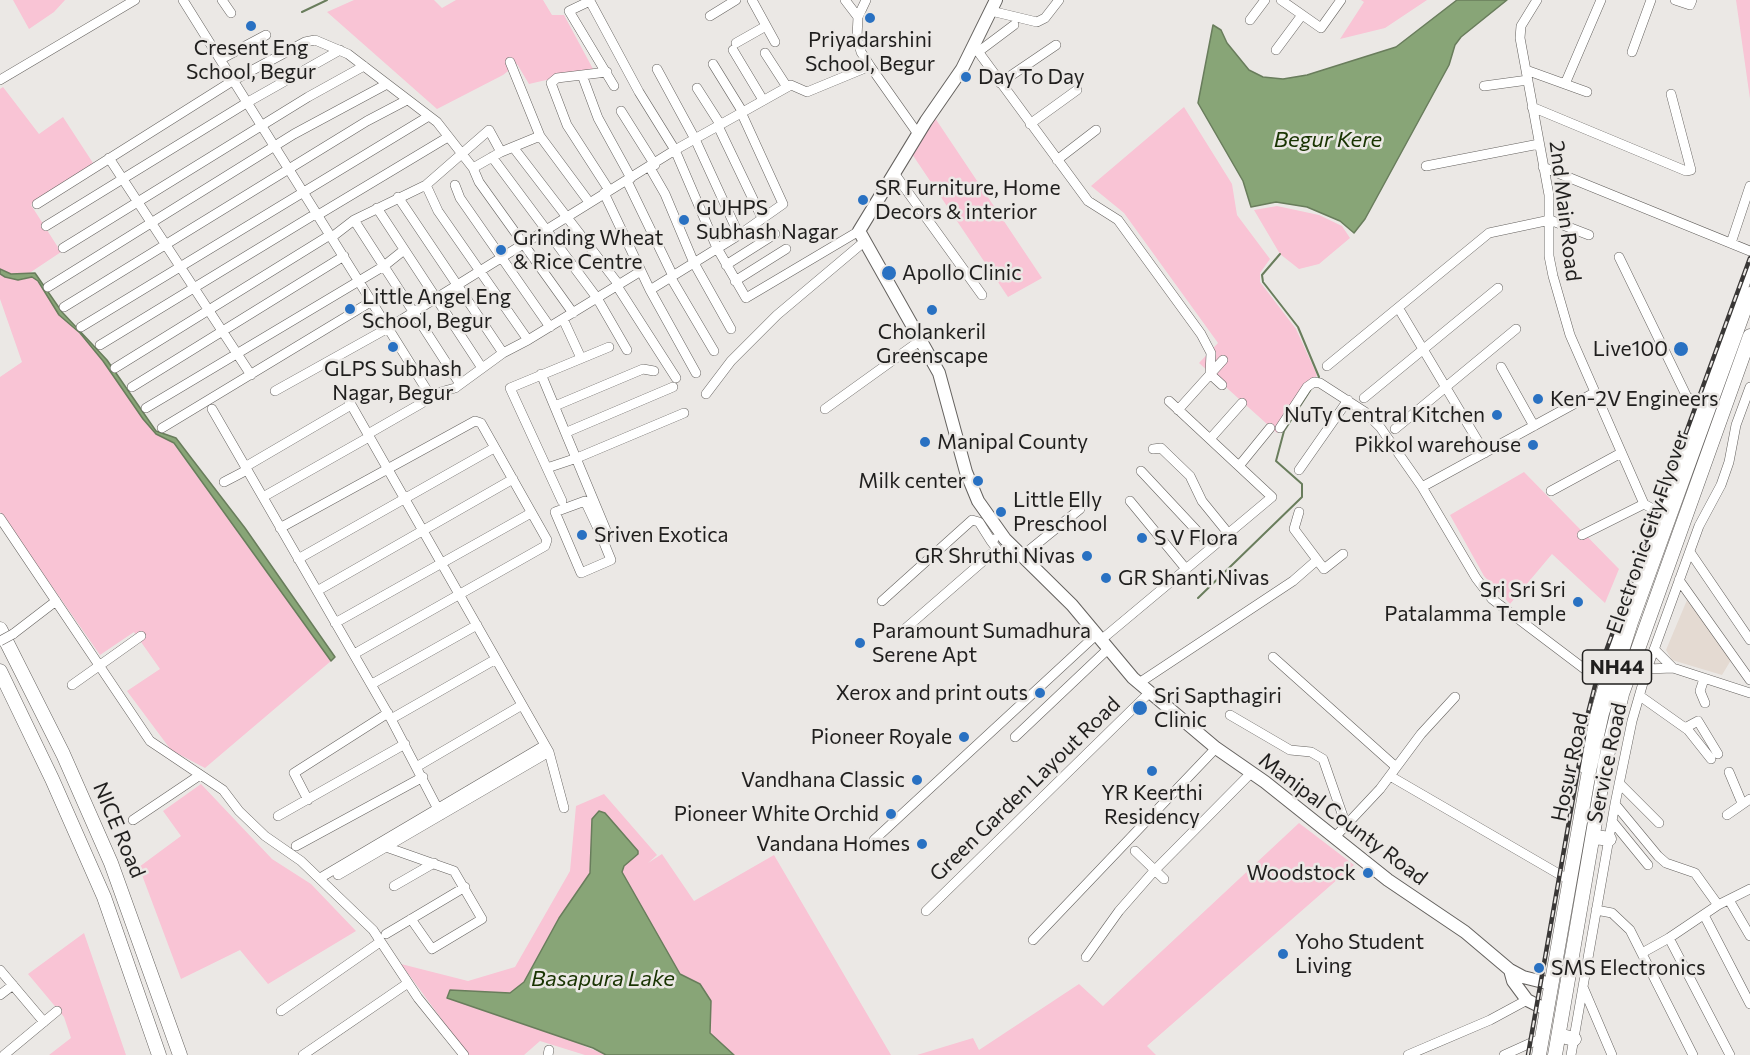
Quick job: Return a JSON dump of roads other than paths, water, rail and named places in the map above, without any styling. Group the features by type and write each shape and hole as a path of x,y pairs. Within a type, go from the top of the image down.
{"highway":[{"name":"Hosur Road","path":"1537,1048 1602,713 1631,622 1750,294"},
{"name":"Electronic City Flyover","path":"1547,1055 1603,744 1620,678 1659,560 1750,310"},
{"name":"Electronic City Flyover","path":"1557,1055 1605,764 1622,694 1750,336"},
{"name":"Hosur Road","path":"1557,1055 1568,1038 1603,838 1609,765 1643,642 1750,348"},
{"name":"NICE Road","path":"6,631 111,863 180,1055"},
{"name":"NICE Road","path":"0,671 52,779 104,897 159,1055"}],"main road":[{"path":"862,236 894,173 976,49 993,6"},
{"name":"Manipal County Road","path":"862,236 939,373 966,472 995,537 1022,556 1072,605 1139,683 1216,748 1388,880 1466,932 1510,970 1548,983"},
{"path":"1510,970 1513,981 1527,1000 1541,1007"}],"street":[{"path":"0,80 135,0"},
{"path":"183,0 428,392 437,393 460,384 503,353 564,319 641,271"},
{"path":"222,0 231,13"},
{"path":"710,16 736,0"},
{"path":"752,0 775,42"},
{"path":"845,0 858,17"},
{"path":"866,0 858,17 857,37 861,52 918,134"},
{"path":"993,6 1042,22 1059,0"},
{"path":"1250,20 1265,0"},
{"path":"1281,0 1321,28 1341,0"},
{"name":"2nd Main Road","path":"1537,0 1520,31 1543,167 1550,220 1549,255 1553,276 1570,335 1644,504"},
{"path":"1566,84 1601,0"},
{"path":"1632,52 1651,0"},
{"path":"1675,0 1690,6 1692,0"},
{"path":"614,86 569,11 590,1 639,92 675,150 717,248 746,298 862,236"},
{"path":"1276,50 1302,15"},
{"path":"1014,25 976,49 1088,201 1118,220 1201,334 1211,353 1210,374"},
{"path":"763,100 735,47 766,26"},
{"path":"221,59 266,35"},
{"path":"37,204 234,80 305,42 315,39 340,50 364,66 429,116 473,168 479,183 573,313"},
{"path":"1000,83 1056,45"},
{"path":"46,226 248,102 340,50"},
{"path":"765,53 787,87"},
{"path":"510,62 540,136 589,202"},
{"path":"650,290 739,235 783,204 741,112 713,64"},
{"path":"63,248 262,125 364,66"},
{"path":"275,391 388,327 607,191 741,112 791,85 807,92 870,66"},
{"path":"657,69 695,139 739,235"},
{"path":"607,72 557,78 552,84 567,125 607,191 650,290 696,373"},
{"path":"582,75 598,118 629,179 672,277 714,351"},
{"path":"1484,86 1527,75 1566,84 1587,92"},
{"path":"48,287 325,116 387,84"},
{"path":"697,88 719,125 762,218"},
{"path":"1030,124 1077,90"},
{"path":"1532,107 1686,171 1690,170 1671,94"},
{"path":"64,307 367,121 407,100"},
{"path":"621,111 652,166 694,263 731,329"},
{"path":"81,327 429,116"},
{"path":"115,368 354,220 426,185 489,130 497,154 546,230 597,298 627,350"},
{"path":"1057,160 1096,130"},
{"path":"473,168 497,154 540,136"},
{"path":"100,345 448,137"},
{"path":"1426,166 1539,144"},
{"path":"513,147 618,285 674,383 567,432"},
{"path":"109,158 251,375"},
{"path":"1543,167 1750,251"},
{"path":"894,173 982,295"},
{"path":"426,185 438,211 528,340"},
{"path":"455,185 501,257 550,327"},
{"path":"1731,243 1750,186"},
{"path":"398,197 503,353"},
{"path":"377,208 434,299 482,368"},
{"path":"354,220 460,384"},
{"path":"1327,366 1489,233 1550,220 1589,235"},
{"path":"726,265 776,234"},
{"path":"706,394 730,361 862,236"},
{"path":"735,281 786,249"},
{"path":"146,408 383,266 404,250"},
{"path":"132,387 344,256"},
{"path":"1619,257 1687,397 1702,404"},
{"path":"1533,1055 1537,1048 1541,1007 1548,983 1590,731 1625,608 1662,514 1750,270"},
{"path":"1364,398 1498,288"},
{"path":"162,428 372,301"},
{"path":"1399,309 1444,388 1485,453"},
{"path":"564,319 581,358"},
{"path":"1395,429 1516,329"},
{"path":"825,409 921,340"},
{"path":"562,501 510,388 609,347"},
{"path":"1178,410 1223,360"},
{"path":"1501,367 1534,426"},
{"path":"555,406 643,369 654,371"},
{"path":"541,374 567,432 596,516 613,548"},
{"path":"1210,374 1222,385"},
{"path":"1239,466 1275,428 1307,387 1314,382 1320,383 1374,419 1422,487 1476,578 1492,599 1604,683"},
{"name":"Service Road","path":"1571,1055 1568,1038 1583,987 1596,910 1603,838 1612,820 1647,669 1690,552 1729,462 1736,425 1747,404 1750,387"},
{"path":"1422,487 1594,393"},
{"path":"345,394 547,749 564,808"},
{"path":"1299,470 1348,400"},
{"path":"874,840 1102,641 1272,497 1169,401"},
{"path":"263,497 422,403"},
{"path":"1210,439 1242,403"},
{"path":"224,482 351,405"},
{"path":"212,409 372,684 440,811"},
{"path":"547,468 577,458 684,413"},
{"path":"280,528 475,421 481,423 546,540 545,546 354,654"},
{"path":"298,559 494,448"},
{"path":"1154,449 1161,448 1190,476 1202,501 1228,533"},
{"path":"1551,491 1621,453"},
{"path":"1141,471 1212,547"},
{"path":"316,591 513,479"},
{"path":"596,516 582,500 555,512 581,573 611,560 603,531"},
{"path":"1130,501 1186,569"},
{"path":"1582,535 1644,504 1662,514"},
{"path":"1022,556 1080,509"},
{"path":"1299,512 1294,529 1324,569 1343,554"},
{"path":"335,623 531,513"},
{"path":"0,518 150,741 223,790 239,811 265,836 322,880 383,938 408,983 464,1055"},
{"path":"882,601 972,520 979,522 995,537 997,549 906,628"},
{"path":"1690,552 1750,640"},
{"path":"1139,683 1293,581 1317,561"},
{"path":"1679,580 1750,680"},
{"path":"0,641 6,631 56,601"},
{"path":"372,684 477,625"},
{"path":"72,685 141,636"},
{"path":"1015,737 1102,641"},
{"path":"1654,649 1673,668"},
{"path":"1273,657 1396,767"},
{"path":"308,800 294,773 390,716 496,659"},
{"path":"1647,669 1673,668 1750,693"},
{"path":"1704,679 1700,691 1705,703"},
{"name":"Green Garden Layout Road","path":"926,911 1150,692"},
{"path":"1640,696 1685,728 1714,757"},
{"path":"1334,838 1455,697"},
{"path":"417,766 522,705"},
{"path":"1230,715 1290,750 1311,752 1323,759 1346,825"},
{"path":"278,816 405,744"},
{"path":"1033,940 1216,748"},
{"path":"322,880 547,749"},
{"path":"1727,815 1746,801 1729,772"},
{"path":"1086,957 1119,911 1154,871 1251,773"},
{"path":"133,820 200,775"},
{"path":"1389,776 1564,877"},
{"path":"296,846 423,777"},
{"path":"1619,783 1659,823"},
{"path":"1615,804 1652,860"},
{"path":"322,880 386,847 440,811"},
{"path":"1612,820 1652,860 1695,873 1718,905"},
{"path":"386,847 454,871 482,919 436,949 428,945 411,919"},
{"path":"1135,851 1164,879"},
{"path":"394,886 434,863"},
{"path":"281,1011 411,919 465,887"},
{"path":"1642,953 1718,905 1750,889"},
{"path":"1729,900 1750,936"},
{"path":"1596,910 1612,913 1630,930 1693,1055"},
{"path":"1704,915 1750,1004"},
{"path":"1669,938 1730,1055"},
{"path":"0,970 44,1022"},
{"path":"303,1055 408,983"},
{"path":"0,995 13,985"},
{"path":"1583,987 1612,1055"},
{"path":"1408,1055 1490,1020 1527,1000"},
{"path":"4,1055 57,1011"},
{"path":"1504,1055 1537,1048"}],"water":[{"name":"Begur Kere","path":"1457,0 1507,0 1461,37 1455,45 1449,65 1365,219 1354,233 1340,221 1307,207 1276,202 1251,207 1243,181 1198,103 1213,25 1221,30 1227,43 1249,70 1263,77 1283,79 1307,75 1396,47"},
{"path":"0,269 11,274 35,273 62,312 107,360 156,431 176,438 245,528 335,657 331,661 174,443 156,434 143,419 103,361 80,333 59,315 38,281 32,277 18,280 5,277 0,274"},
{"name":"Basapura Lake","path":"599,811 605,813 638,851 638,854 624,866 622,872 680,974 700,984 711,1001 710,1033 734,1055 606,1055 593,1048 447,998 450,990 510,993 524,982 559,918 590,873 592,819"}],"waterway":[{"path":"302,12 327,0"},
{"path":"1280,254 1262,275 1263,282 1298,327 1319,377"},
{"path":"1198,598 1302,497 1302,484 1276,461 1284,431 1311,389"}],"railway":[{"path":"1528,1055 1588,713 1599,670 1750,258"}],"place":[{"name":"Priyadarshini School, Begur","path":"870,18"},
{"name":"Cresent Eng School, Begur","path":"251,26"},
{"name":"Day To Day","path":"966,77"},
{"name":"SR Furniture, Home Decors & interior","path":"863,200"},
{"name":"GUHPS Subhash Nagar","path":"684,220"},
{"name":"Grinding Wheat & Rice Centre","path":"501,250"},
{"name":"Apollo Clinic","path":"889,273"},
{"name":"Little Angel Eng School, Begur","path":"350,309"},
{"name":"Cholankeril Greenscape","path":"932,310"},
{"name":"GLPS Subhash Nagar, Begur","path":"393,347"},
{"name":"Live100","path":"1681,349"},
{"name":"Ken-2V Engineers","path":"1538,399"},
{"name":"NuTy Central Kitchen","path":"1497,415"},
{"name":"Manipal County","path":"925,442"},
{"name":"Pikkol warehouse","path":"1533,445"},
{"name":"Milk center","path":"978,481"},
{"name":"Little Elly Preschool","path":"1001,512"},
{"name":"Sriven Exotica","path":"582,535"},
{"name":"S V Flora","path":"1142,538"},
{"name":"GR Shruthi Nivas","path":"1087,556"},
{"name":"GR Shanti Nivas","path":"1106,578"},
{"name":"Sri Sri Sri Patalamma Temple","path":"1578,602"},
{"name":"Paramount Sumadhura Serene Apt","path":"860,643"},
{"name":"Xerox and print outs","path":"1040,693"},
{"name":"Sri Sapthagiri Clinic","path":"1140,708"},
{"name":"Pioneer Royale","path":"964,737"},
{"name":"YR Keerthi Residency","path":"1152,771"},
{"name":"Vandhana Classic","path":"917,780"},
{"name":"Pioneer White Orchid","path":"891,814"},
{"name":"Vandana Homes","path":"922,844"},
{"name":"Woodstock","path":"1368,873"},
{"name":"Yoho Student Living","path":"1283,954"},
{"name":"SMS Electronics","path":"1539,968"}]}
